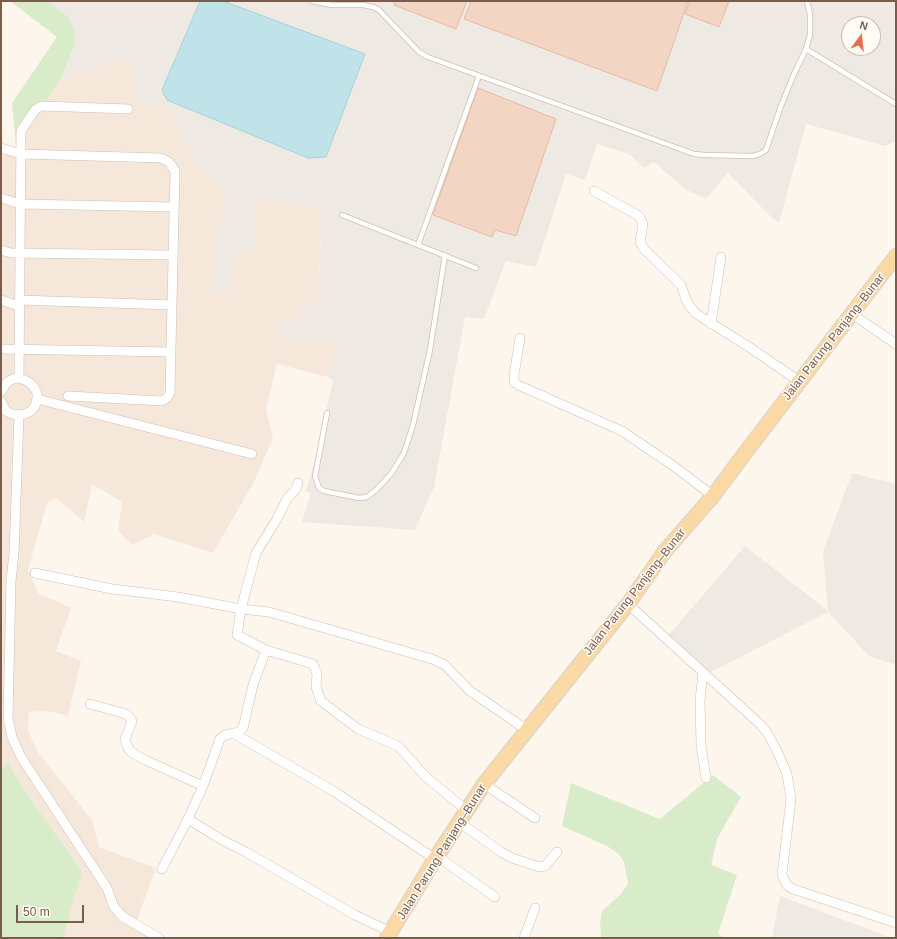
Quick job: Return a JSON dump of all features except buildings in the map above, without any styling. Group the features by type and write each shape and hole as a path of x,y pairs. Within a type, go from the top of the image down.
{"main road":[{"name":"Jalan Parung Panjang–Bunar","path":"389,935 436,857 484,784 628,604 665,552 713,496 799,381 896,256"}],"street":[{"path":"19,378 21,131 35,110 41,106 128,109"},
{"path":"1,148 21,154 161,158 169,162 175,171 170,393 167,398 162,401 68,396"},
{"path":"594,191 638,216 643,224 640,242 644,249 681,285 688,302 695,313 799,381"},
{"path":"1,198 20,204 174,207"},
{"path":"1,250 11,253 173,255"},
{"path":"711,324 721,257"},
{"path":"1,300 19,303 172,305"},
{"path":"852,314 896,344"},
{"path":"520,338 514,382 622,431 675,467 713,496"},
{"path":"1,349 170,352"},
{"path":"1,392 7,382 12,379 19,378 30,383 37,393 35,406 31,411 25,414 12,414 6,411 1,402"},
{"path":"37,399 252,454"},
{"path":"19,415 14,553 11,581 8,718 12,737 21,757 107,888 114,907 123,918 159,938"},
{"path":"298,483 296,489 287,500 256,553 241,609 237,635 266,650 313,664 317,673 316,687 321,701 358,729 398,746 462,816 501,852 512,858 540,868 545,866 557,852"},
{"path":"35,573 112,589 178,597 241,609 269,612 432,659 445,665 470,691 527,730"},
{"path":"628,604 761,725 775,747 787,774 791,799 782,875 787,884 793,889 896,923"},
{"path":"162,869 203,786 220,739 224,735 239,732 243,728 253,685 266,650"},
{"path":"703,673 700,700 701,737 706,778"},
{"path":"90,704 130,716 132,721 125,739 131,752 145,760 203,786"},
{"path":"234,733 335,792 495,897"},
{"path":"484,784 535,818"},
{"path":"188,819 389,935"},
{"path":"524,938 535,908"}],"lane":[{"path":"312,1 332,5 363,5 373,7 379,10 420,52 428,57 694,154 753,156 766,150 781,106 806,49 810,35 810,14 807,1"},
{"path":"806,49 896,104"},
{"path":"418,245 479,76"},
{"path":"342,215 476,268"},
{"path":"327,413 315,476 319,488 324,491 359,498 367,497 391,474 404,453 413,425 430,350 445,255"}],"shaded area":[{"path":"48,1 896,1 896,141 885,146 806,124 779,223 768,214 728,173 706,199 685,189 654,162 644,168 629,154 597,144 585,180 566,174 536,267 506,261 484,319 465,317 434,487 415,530 302,522 311,493 306,491 317,453 333,380 328,377 338,341 279,339 282,320 301,319 301,304 318,302 322,209 256,198 253,252 237,249 227,294 210,289 227,189 198,167 164,100 157,111 142,101 127,58 61,78 74,46 69,18"},
{"path":"127,58 142,101 164,99 198,167 227,189 210,289 237,249 253,252 256,198 322,209 318,303 279,338 338,340 328,377 277,364 266,409 273,438 255,480 213,553 154,534 132,545 118,531 122,502 92,484 84,522 56,498 47,503 28,570 38,593 71,608 56,651 81,661 68,716 48,711 29,712 28,730 37,751 92,820 99,847 156,868 135,925 157,938 63,938 82,871 27,794 8,763 1,769 1,147 16,147 61,78"},
{"path":"852,473 896,484 896,665 869,656 828,612 707,674 667,637 745,546 828,611 823,552"},
{"path":"780,896 892,938 772,938"}],"green space":[{"path":"10,1 48,1 69,18 76,34 74,46 61,78 16,147 12,103 57,37"},
{"path":"8,763 27,794 82,871 63,938 1,938 1,769"},
{"path":"713,775 741,797 717,839 711,865 737,875 718,934 726,938 601,938 600,923 602,911 621,894 628,884 624,862 619,854 607,846 562,826 571,783 660,819"}],"water":[{"path":"200,1 223,1 365,54 326,157 308,158 167,100 162,90"}]}
